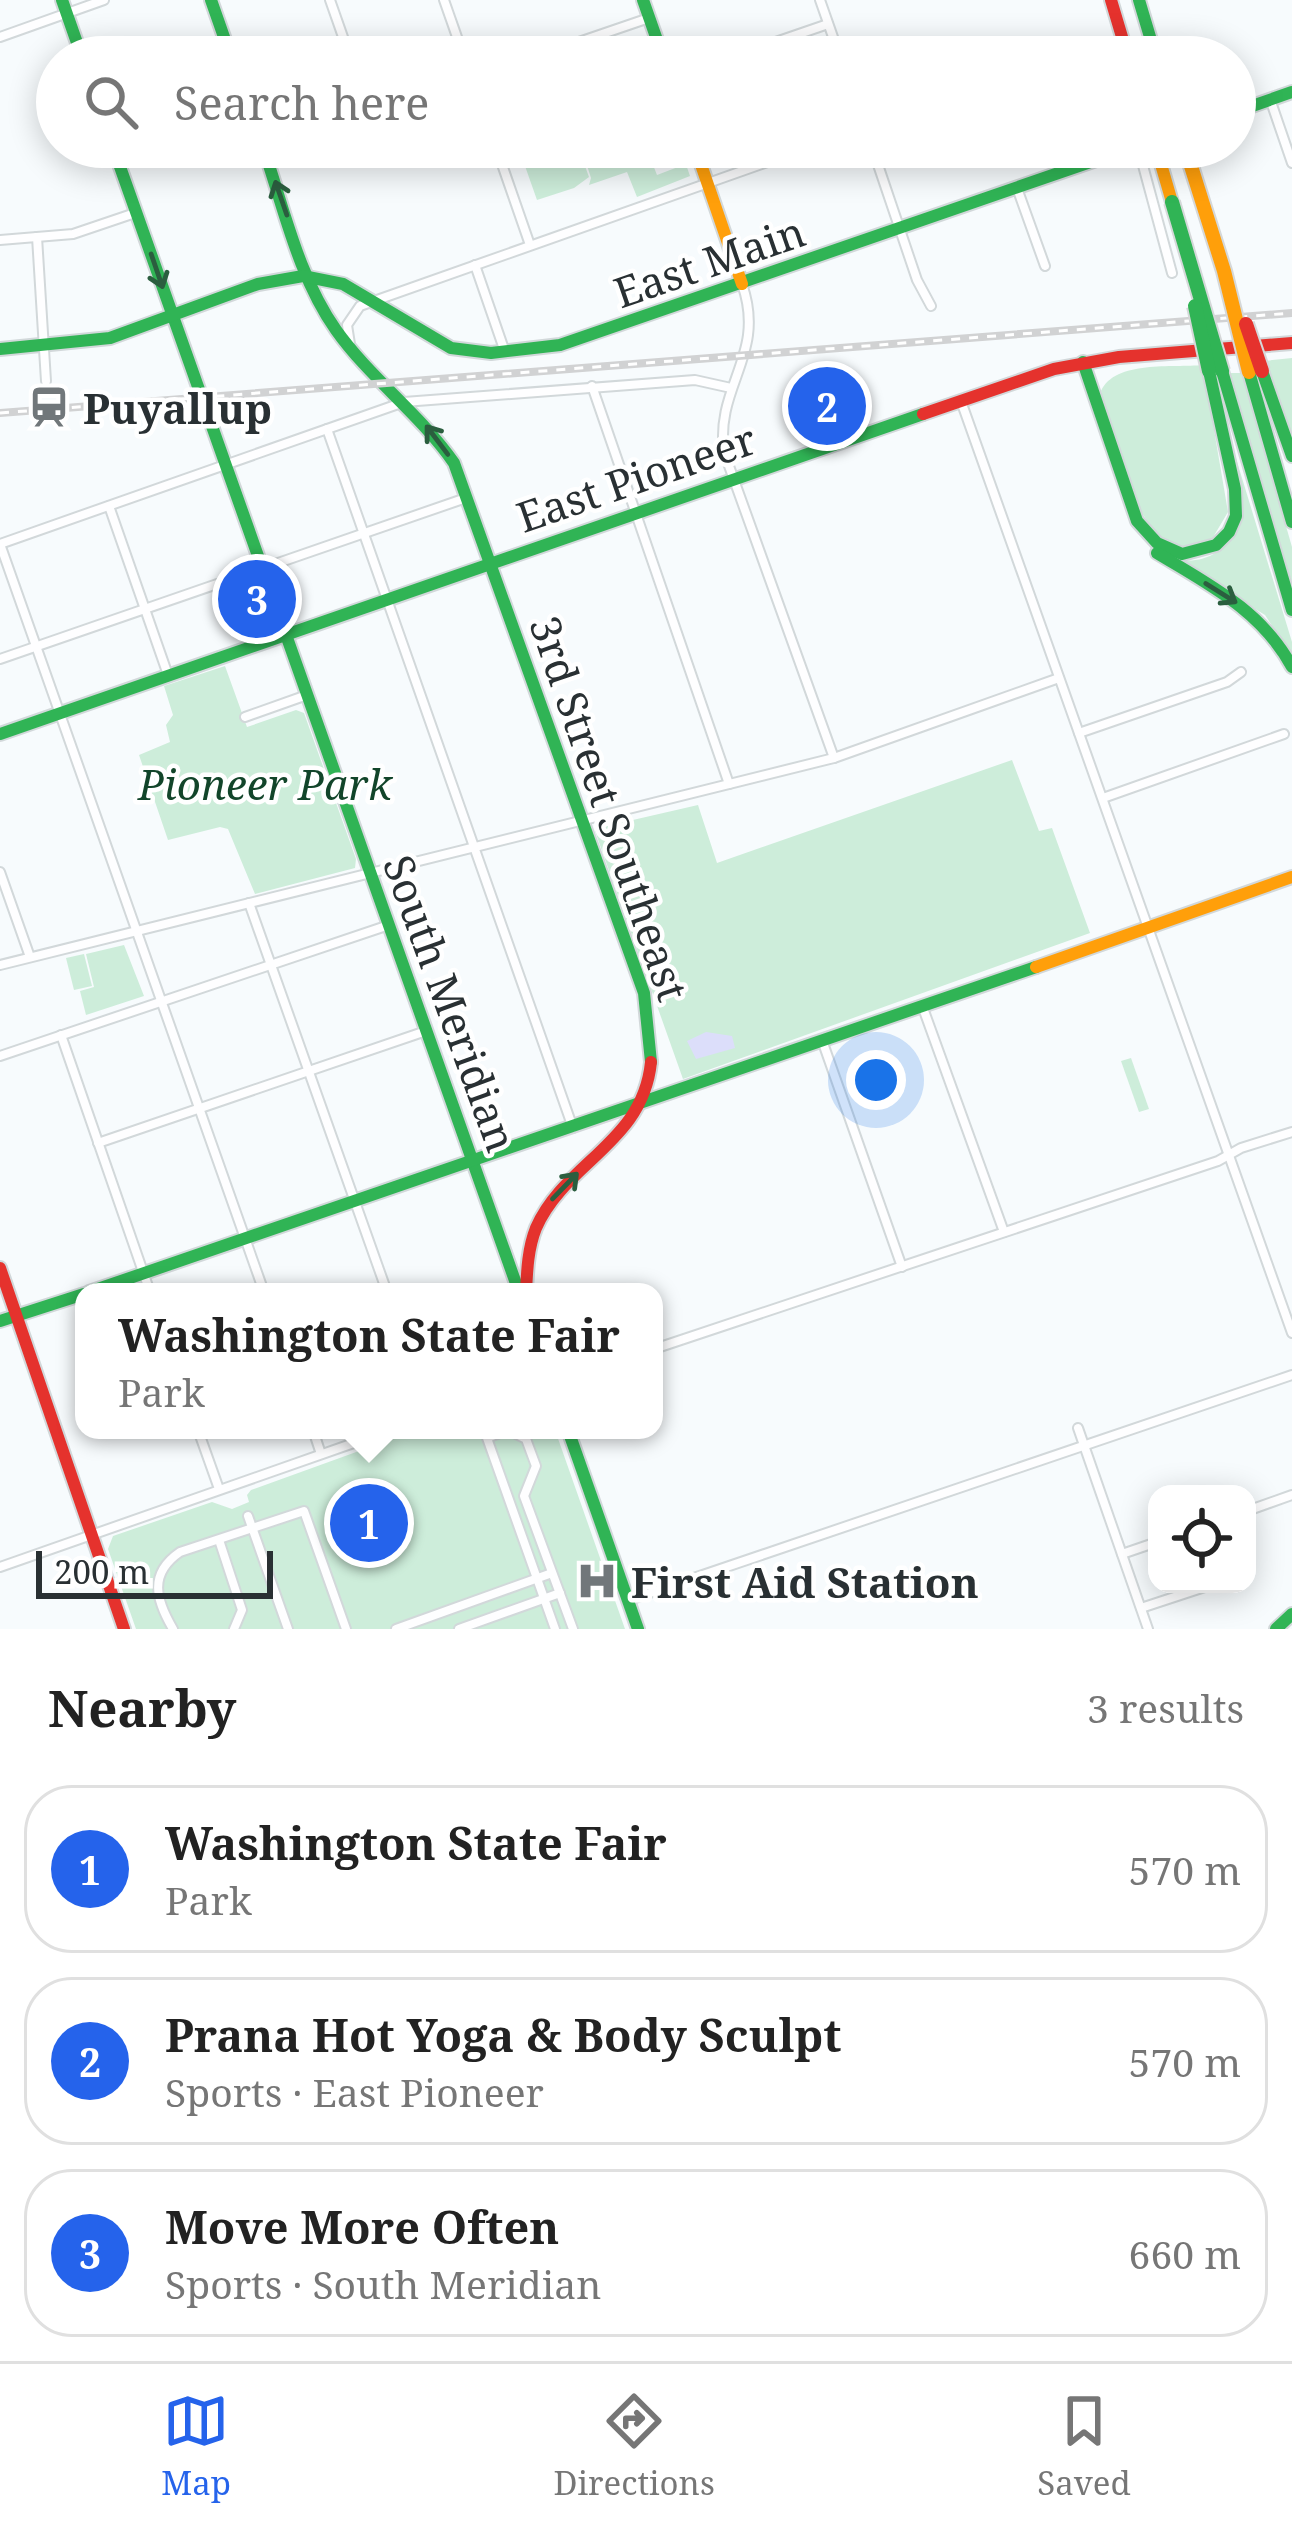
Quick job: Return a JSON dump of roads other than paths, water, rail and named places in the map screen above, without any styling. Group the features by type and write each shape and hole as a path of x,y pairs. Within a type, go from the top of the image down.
{"main road":[{"path":"211,0 224,36"},
{"path":"643,0 655,36"},
{"path":"1111,0 1122,36"},
{"path":"1138,0 1149,36"},
{"path":"64,7 74,36"},
{"path":"1256,104 1292,92"},
{"name":"South Meridian","path":"121,168 369,873 520,1283"},
{"name":"3rd Street Southeast","path":"273,168 324,311 350,347 446,451 467,497 647,1010 652,1056 639,1106 546,1208 529,1250 524,1283"},
{"path":"702,168 742,284"},
{"name":"East Main","path":"308,276 338,283 440,344 465,352 571,343 1074,168"},
{"path":"1162,168 1216,371 1292,610"},
{"path":"1192,168 1255,371 1292,522"},
{"path":"0,350 108,338 271,282 308,276"},
{"name":"East Pioneer","path":"0,734 634,512 1079,363 1292,343"},
{"path":"1079,363 1137,521 1156,543 1182,554 1216,545 1236,516 1237,496 1216,371"},
{"path":"1079,363 1136,534 1157,553 1258,617 1275,634 1292,667"},
{"path":"1255,371 1292,456"},
{"path":"117,1283 824,1043 1292,877"},
{"path":"0,1268 122,1622"},
{"path":"0,1321 75,1296"},
{"path":"571,1439 638,1629"},
{"path":"1276,1629 1292,1614"}],"street":[{"path":"0,37 64,7 104,0"},
{"path":"330,0 343,36"},
{"path":"444,0 457,36"},
{"path":"820,0 832,36"},
{"path":"596,36 649,18"},
{"path":"793,36 828,24"},
{"path":"1270,99 1292,163"},
{"path":"503,168 530,245"},
{"path":"350,347 346,329 359,306 750,168"},
{"path":"879,168 917,280 931,305"},
{"path":"1140,168 1172,273"},
{"path":"1017,188 1045,266"},
{"path":"0,240 73,235 137,213"},
{"path":"37,237 46,381"},
{"path":"475,265 505,352"},
{"path":"742,284 752,330 731,388 722,436 834,758"},
{"path":"261,1283 0,544 404,401 695,380 731,388"},
{"path":"592,386 729,784"},
{"path":"961,401 1292,1333"},
{"path":"327,429 573,1127"},
{"path":"0,659 467,497"},
{"path":"109,506 168,675"},
{"path":"1079,733 1227,682 1241,672"},
{"path":"0,965 834,758 1060,678"},
{"path":"245,717 307,695"},
{"path":"1103,798 1284,734"},
{"path":"0,872 30,957"},
{"path":"249,903 384,1283"},
{"path":"0,1056 388,925"},
{"path":"923,1008 1004,1232"},
{"path":"98,1143 426,1031"},
{"path":"61,1035 147,1283"},
{"path":"824,1043 902,1267"},
{"path":"663,1346 1292,1132"},
{"path":"628,1600 1292,1375"},
{"path":"1078,1428 1148,1629"},
{"path":"201,1439 219,1489"},
{"path":"316,1439 321,1454"},
{"path":"0,1567 365,1439"},
{"path":"487,1439 555,1629"},
{"path":"526,1439 536,1466 524,1496 573,1629"},
{"path":"1256,1508 1292,1496"},
{"path":"172,1629 157,1595 161,1570 180,1552 304,1511 346,1629"},
{"path":"248,1516 288,1629"},
{"path":"219,1540 242,1610 234,1629"},
{"path":"1122,1554 1148,1545"},
{"path":"396,1629 552,1573"},
{"path":"459,1629 560,1593"},
{"path":"1141,1608 1187,1593"}],"water":[{"path":"706,1032 732,1036 735,1048 696,1059 687,1041"}],"railway":[{"path":"0,413 1292,313"}],"place":[{"name":"Prana Hot Yoga & Body Sculpt","path":"827,406"},
{"name":"Puyallup","path":"49,407"},
{"name":"Move More Often","path":"257,599"},
{"name":"Washington State Fair","path":"369,1523"},
{"name":"First Aid Station","path":"597,1581"}],"park label":[{"name":"Pioneer Park","path":"265,783"}]}
